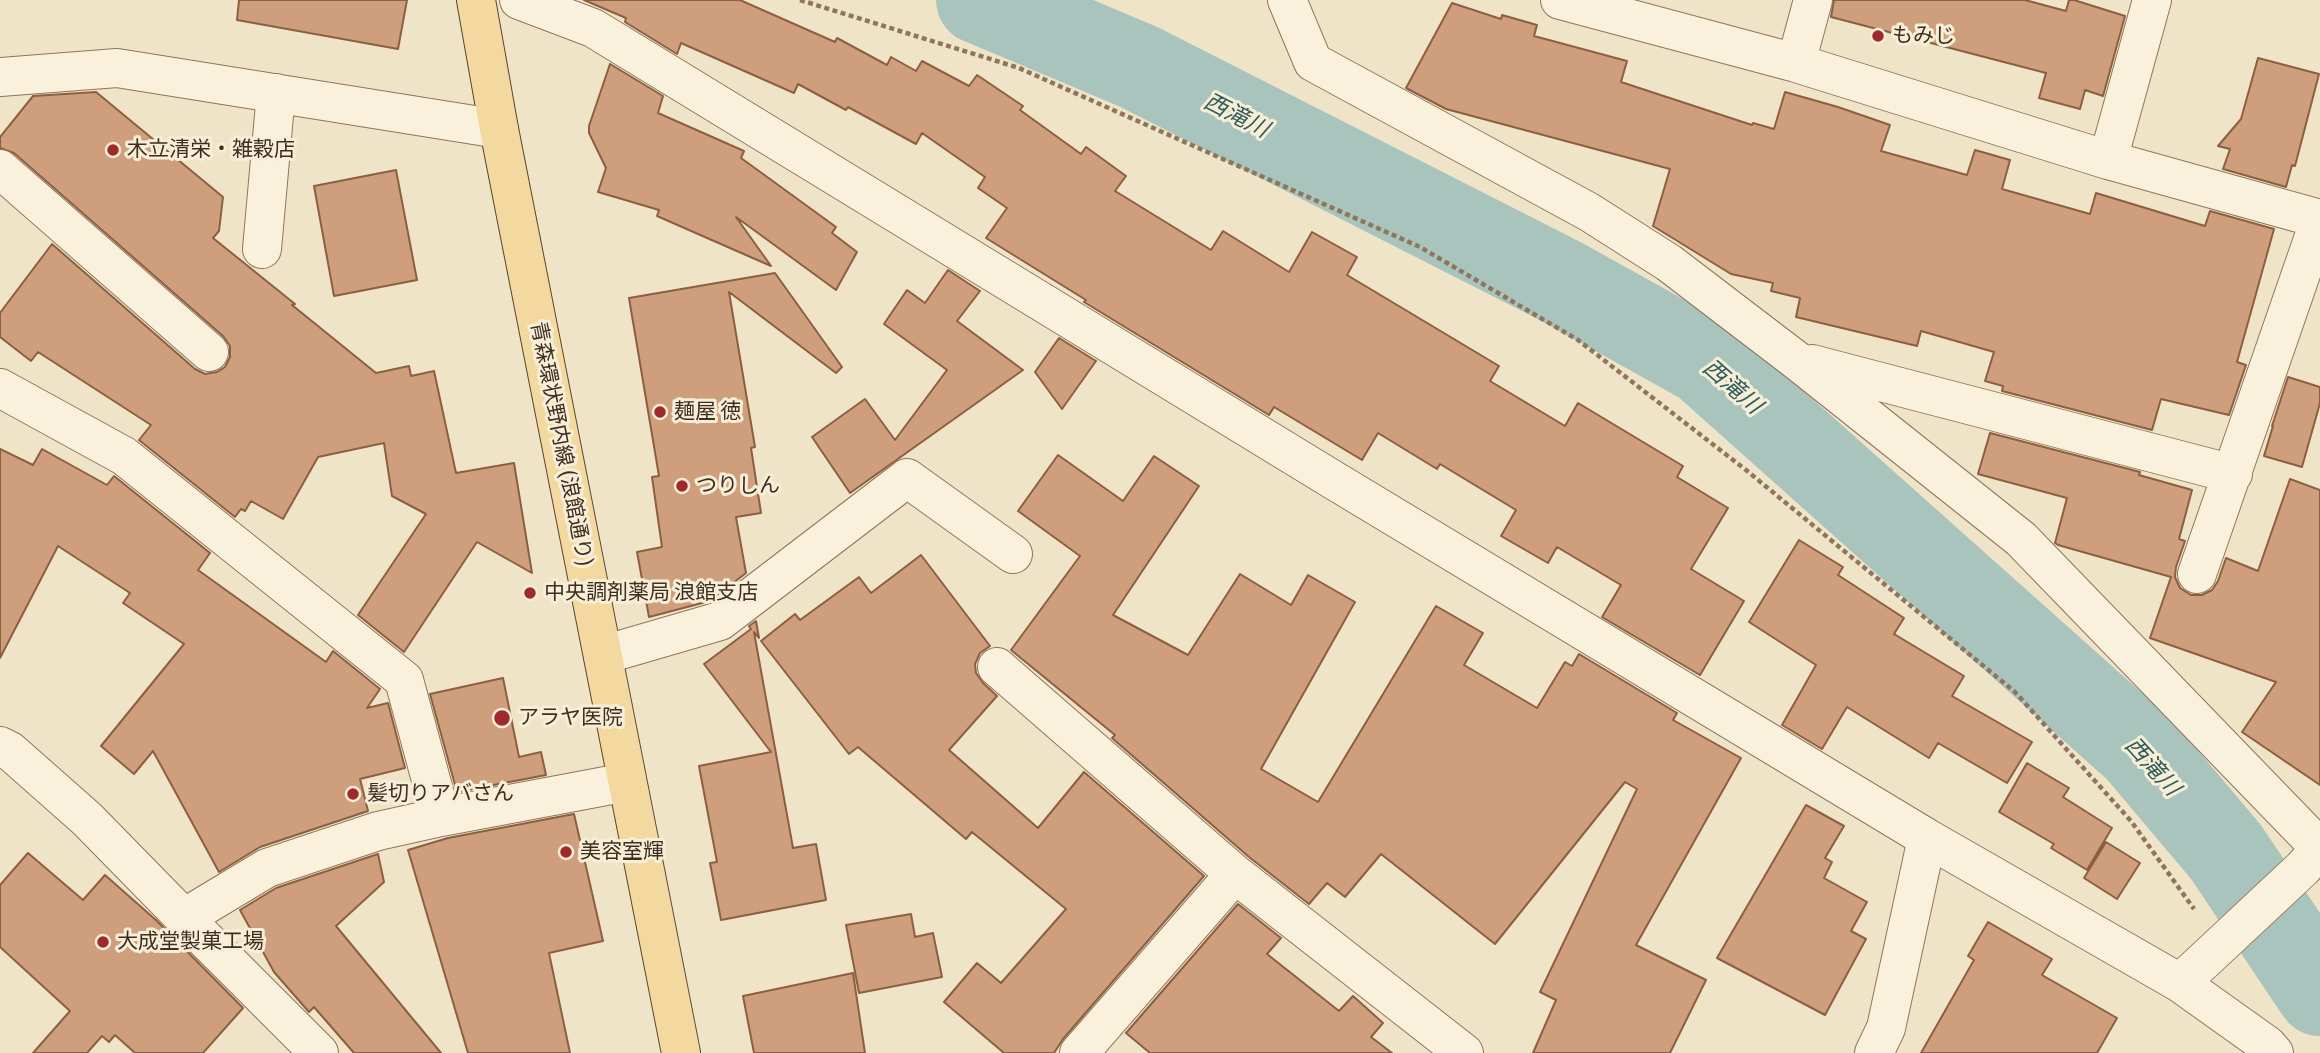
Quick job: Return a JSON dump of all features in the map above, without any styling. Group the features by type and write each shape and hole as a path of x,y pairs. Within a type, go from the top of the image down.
{"main road":[{"name":"青森環状野内線 (浪館通り)","path":"476,0 681,1053"}],"street":[{"path":"519,0 593,28 1335,481 1927,838 2180,983 2267,1045 2274,1053"},
{"path":"1287,0 1313,62 1589,212 1669,263 2021,539 2314,855 2180,983"},
{"path":"1560,0 1796,63 2108,160 2320,219 2197,574"},
{"path":"1796,63 1813,0"},
{"path":"2108,160 2152,0"},
{"path":"0,77 117,68 499,129"},
{"path":"262,249 276,93"},
{"path":"0,169 209,352"},
{"path":"1796,360 2233,474"},
{"path":"0,388 124,456 404,680 441,817"},
{"path":"603,655 720,621 907,478 1013,554"},
{"path":"998,667 1235,874 1464,1053"},
{"path":"0,746 10,751 87,819 319,1053"},
{"path":"184,918 267,868 378,831 628,782"},
{"path":"1874,1053 1886,1028 1927,838"},
{"path":"1079,1053 1235,874"}],"path":[{"path":"800,0 1019,68 1420,247 1578,340 1830,537 2015,692 2131,821 2185,895 2226,939"}],"building":[{"path":"239,0 407,0 398,49 237,20"},
{"path":"584,0 740,0 835,42 837,38 887,65 891,57 916,71 922,61 969,86 977,75 1023,106 1020,110 1081,154 1086,147 1126,176 1115,191 1211,250 1223,231 1289,272 1312,232 1357,257 1347,275 1499,366 1490,381 1565,426 1578,403 1683,466 1677,477 1728,508 1691,569 1744,601 1700,675 1602,617 1621,585 1557,547 1548,563 1501,536 1516,510 1440,464 1437,469 1378,433 1362,460 1274,407 1269,415 1084,302 1086,300 986,238 1007,208 978,188 985,177 922,133 916,144 848,107 846,110 798,84 794,93 681,43 677,54 625,22 626,18"},
{"path":"1834,0 2025,0 2066,11 2069,0 2074,0 2125,16 2103,96 2085,90 2080,109 2039,98 2046,73 1831,17"},
{"path":"1452,3 1501,19 1502,15 1537,25 1534,36 1627,61 1621,82 1752,125 1753,123 1774,129 1785,92 1890,125 1881,151 1967,175 1975,150 2010,160 2002,189 2090,214 2096,193 2205,226 2210,211 2274,229 2237,362 2246,365 2229,415 2161,399 2152,430 2002,391 2003,386 1985,381 1994,352 1921,331 1917,346 1796,317 1800,298 1771,291 1773,283 1731,274 1653,226 1670,169 1446,109 1406,88"},
{"path":"2258,58 2319,74 2295,166 2292,165 2286,187 2223,169 2230,149 2218,146 2241,119"},
{"path":"610,64 663,96 658,113 744,151 741,158 836,227 832,233 857,252 836,290 736,217 771,266 657,216 659,210 598,192 606,168 589,133 589,126"},
{"path":"96,92 223,197 219,231 213,238 295,304 292,305 376,373 409,366 411,376 434,371 456,473 514,463 532,573 477,542 404,652 358,615 426,514 392,496 384,443 318,457 283,519 251,501 245,511 241,509 235,517 139,440 151,425 38,352 31,361 0,337 0,313 52,244 195,369 205,374 217,372 225,367 230,357 230,346 223,336 14,153 0,148 0,137 33,96"},
{"path":"396,170 417,280 334,296 314,186"},
{"path":"948,270 980,291 957,321 1023,370 850,493 812,437 865,399 895,440 947,370 884,324 907,290 925,303"},
{"path":"775,273 842,367 836,373 729,292 755,447 751,448 761,513 736,517 746,573 710,601 649,617 637,552 662,547 652,477 659,476 629,298"},
{"path":"1059,338 1096,361 1062,409 1035,372"},
{"path":"2288,377 2320,387 2320,403 2302,467 2264,456"},
{"path":"1990,433 2140,472 2139,475 2192,490 2179,539 2185,541 2175,577 2180,588 2191,595 2202,595 2212,590 2226,558 2258,571 2290,479 2320,490 2320,785 2242,732 2276,682 2150,638 2171,577 2055,543 2067,498 1978,474"},
{"path":"0,449 33,465 42,449 107,485 114,476 210,553 198,570 326,662 333,651 380,689 367,708 388,703 405,768 360,779 368,811 260,847 219,872 153,751 134,774 101,746 184,644 123,603 130,593 58,546 0,658"},
{"path":"1058,455 1123,501 1154,456 1199,486 1113,615 1188,655 1240,574 1291,605 1308,575 1355,602 1261,769 1318,802 1436,606 1483,633 1464,665 1537,708 1565,662 1572,666 1579,654 1677,713 1673,720 1741,758 1636,945 1706,980 1670,1053 1533,1053 1556,1000 1540,992 1637,789 1625,782 1495,944 1381,854 1345,897 1327,883 1309,904 1249,857 1112,738 1115,735 1011,650 1080,556 1018,511"},
{"path":"1799,540 1843,567 1838,575 1904,618 1894,634 1964,676 1952,696 2032,742 2007,783 1938,743 1929,758 1847,707 1822,749 1782,725 1816,665 1749,622"},
{"path":"921,555 990,646 980,653 975,664 976,673 997,696 949,750 1038,828 1084,772 1204,876 1063,1039 1054,1053 1004,1053 944,1002 977,963 1001,983 1066,909 972,832 966,839 858,747 849,754 761,641 795,614 800,620 859,577 871,593"},
{"path":"756,621 759,638 754,632 793,848 816,844 826,900 721,920 710,863 717,862 699,766 771,752 704,664 751,629 749,626"},
{"path":"503,678 519,757 541,752 546,775 457,792 430,694"},
{"path":"2027,763 2069,788 2063,797 2112,828 2087,870 2051,848 2054,844 1999,812"},
{"path":"1806,805 1844,826 1825,858 1832,862 1824,878 1867,902 1851,931 1866,939 1825,1015 1717,958"},
{"path":"574,814 603,941 549,953 570,1053 468,1053 408,850 448,838"},
{"path":"2106,842 2140,863 2117,899 2084,878"},
{"path":"28,853 83,900 105,875 157,921 243,1008 203,1053 135,1053 115,1035 109,1042 102,1036 87,1053 33,1053 70,1011 0,947 0,885"},
{"path":"378,854 384,882 336,926 441,1053 354,1053 314,1007 309,1012 274,972 240,910 276,888"},
{"path":"1238,904 1281,938 1267,954 1339,1011 1353,996 1383,1023 1371,1037 1392,1053 1150,1053 1126,1033"},
{"path":"911,914 915,937 933,933 942,977 859,993 846,925"},
{"path":"1988,922 2052,959 2042,975 2117,1018 2097,1053 1921,1053 1974,960 1968,956"},
{"path":"853,973 865,1053 754,1053 743,996"}],"waterway":[{"name":"西滝川","path":"980,0 1139,67 1560,281 1704,361 2139,749 2226,852 2320,992"}],"place":[{"name":"もみじ","path":"1878,36"},
{"name":"木立清栄・雑穀店","path":"113,150"},
{"name":"麺屋 徳","path":"660,412"},
{"name":"つりしん","path":"682,486"},
{"name":"中央調剤薬局 浪館支店","path":"530,593"},
{"name":"アラヤ医院","path":"502,718"},
{"name":"髪切りアバさん","path":"353,794"},
{"name":"美容室輝","path":"566,852"},
{"name":"大成堂製菓工場","path":"103,942"}]}
